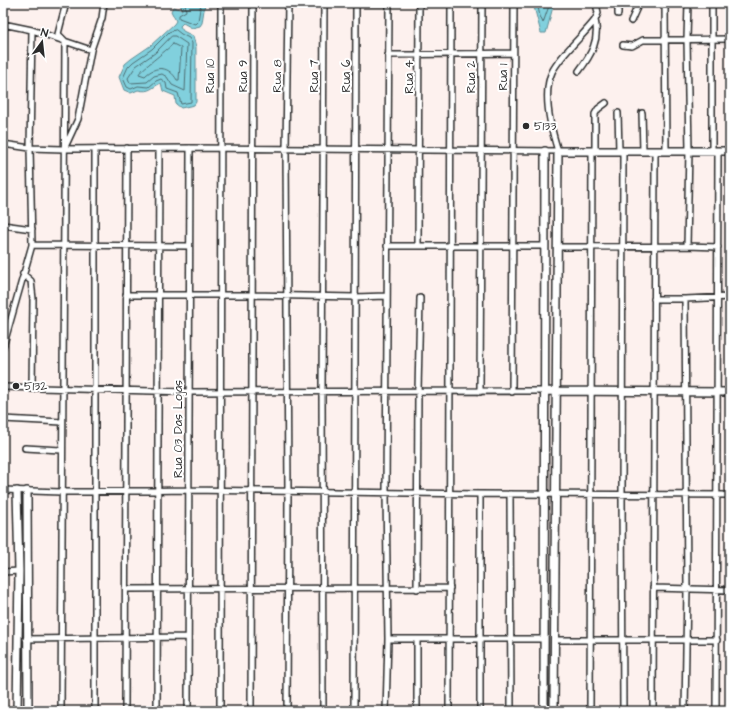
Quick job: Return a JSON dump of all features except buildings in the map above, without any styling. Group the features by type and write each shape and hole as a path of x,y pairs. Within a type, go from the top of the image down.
{"street":[{"path":"3,47 4,3"},
{"path":"61,711 61,450 65,41 58,34 66,3"},
{"path":"63,150 78,119 91,50 102,18 104,3"},
{"name":"Rua 10","path":"220,711 221,3"},
{"name":"Rua 9","path":"251,711 253,3"},
{"name":"Rua 8","path":"287,711 288,492 286,392 288,295 286,149 288,3"},
{"name":"Rua 7","path":"323,711 322,391 324,3"},
{"path":"331,3 388,3 386,296 386,588 388,638 386,711"},
{"name":"Rua 6","path":"354,711 356,589 354,493 356,392 356,3"},
{"name":"Rua 4","path":"418,246 419,3"},
{"path":"449,711 449,246 451,3"},
{"name":"Rua 2","path":"480,392 482,246 482,3"},
{"name":"Rua 1","path":"512,392 514,3"},
{"path":"554,711 557,494 558,151 551,130 548,110 552,73 560,61 595,20 598,13 596,3"},
{"path":"618,3 618,14"},
{"path":"631,21 639,3"},
{"path":"665,3 666,151"},
{"path":"687,246 689,151 687,40 688,3"},
{"path":"712,3 718,247 716,711"},
{"path":"579,71 589,57 596,43 598,29 595,20"},
{"path":"3,24 32,30 91,50"},
{"path":"3,348 32,245 30,148 32,30"},
{"path":"624,45 632,46 643,40 730,39"},
{"path":"388,56 513,54"},
{"path":"590,711 590,494 594,151 595,114 598,109 606,103"},
{"path":"618,113 621,151 623,246 623,711"},
{"path":"642,113 642,151"},
{"path":"3,144 30,148 63,150 220,148 419,151 730,151"},
{"path":"124,711 126,637 127,148"},
{"name":"Rua 03 Das Lojas","path":"188,711 188,246 190,148"},
{"path":"95,149 95,711"},
{"path":"157,711 156,491 159,149"},
{"path":"544,711 546,494 545,151"},
{"path":"653,711 655,151"},
{"path":"3,225 32,229"},
{"path":"32,245 188,246"},
{"path":"387,246 545,246"},
{"path":"558,247 718,247"},
{"path":"24,274 31,281 33,299 32,389"},
{"path":"126,296 386,296"},
{"path":"654,299 730,297"},
{"path":"417,588 420,298"},
{"path":"685,299 685,711"},
{"path":"3,388 189,392 730,392"},
{"path":"3,419 62,422"},
{"path":"25,448 61,450"},
{"path":"3,490 61,492 188,490 221,492 323,493 730,495"},
{"path":"17,491 19,571 17,711"},
{"path":"27,491 26,639 28,711"},
{"path":"480,494 480,711"},
{"path":"510,494 512,640 511,711"},
{"path":"3,572 19,571"},
{"path":"126,589 450,588"},
{"path":"653,588 730,590"},
{"path":"26,639 188,637"},
{"path":"388,638 512,640 544,639"},
{"path":"417,639 417,711"},
{"path":"554,640 717,640"}],"water":[{"path":"180,3 205,3 202,23 200,26 192,28 183,23 180,26 183,31 193,36 196,47 196,102 194,105 181,108 176,104 175,96 163,91 161,83 145,91 138,90 131,93 124,90 119,77 125,64 150,46 174,24 176,21 171,11 173,7 182,10"},
{"path":"533,3 554,3 546,33 541,33"}],"place":[{"name":"5133","path":"526,126"},
{"name":"5132","path":"16,386"}]}
